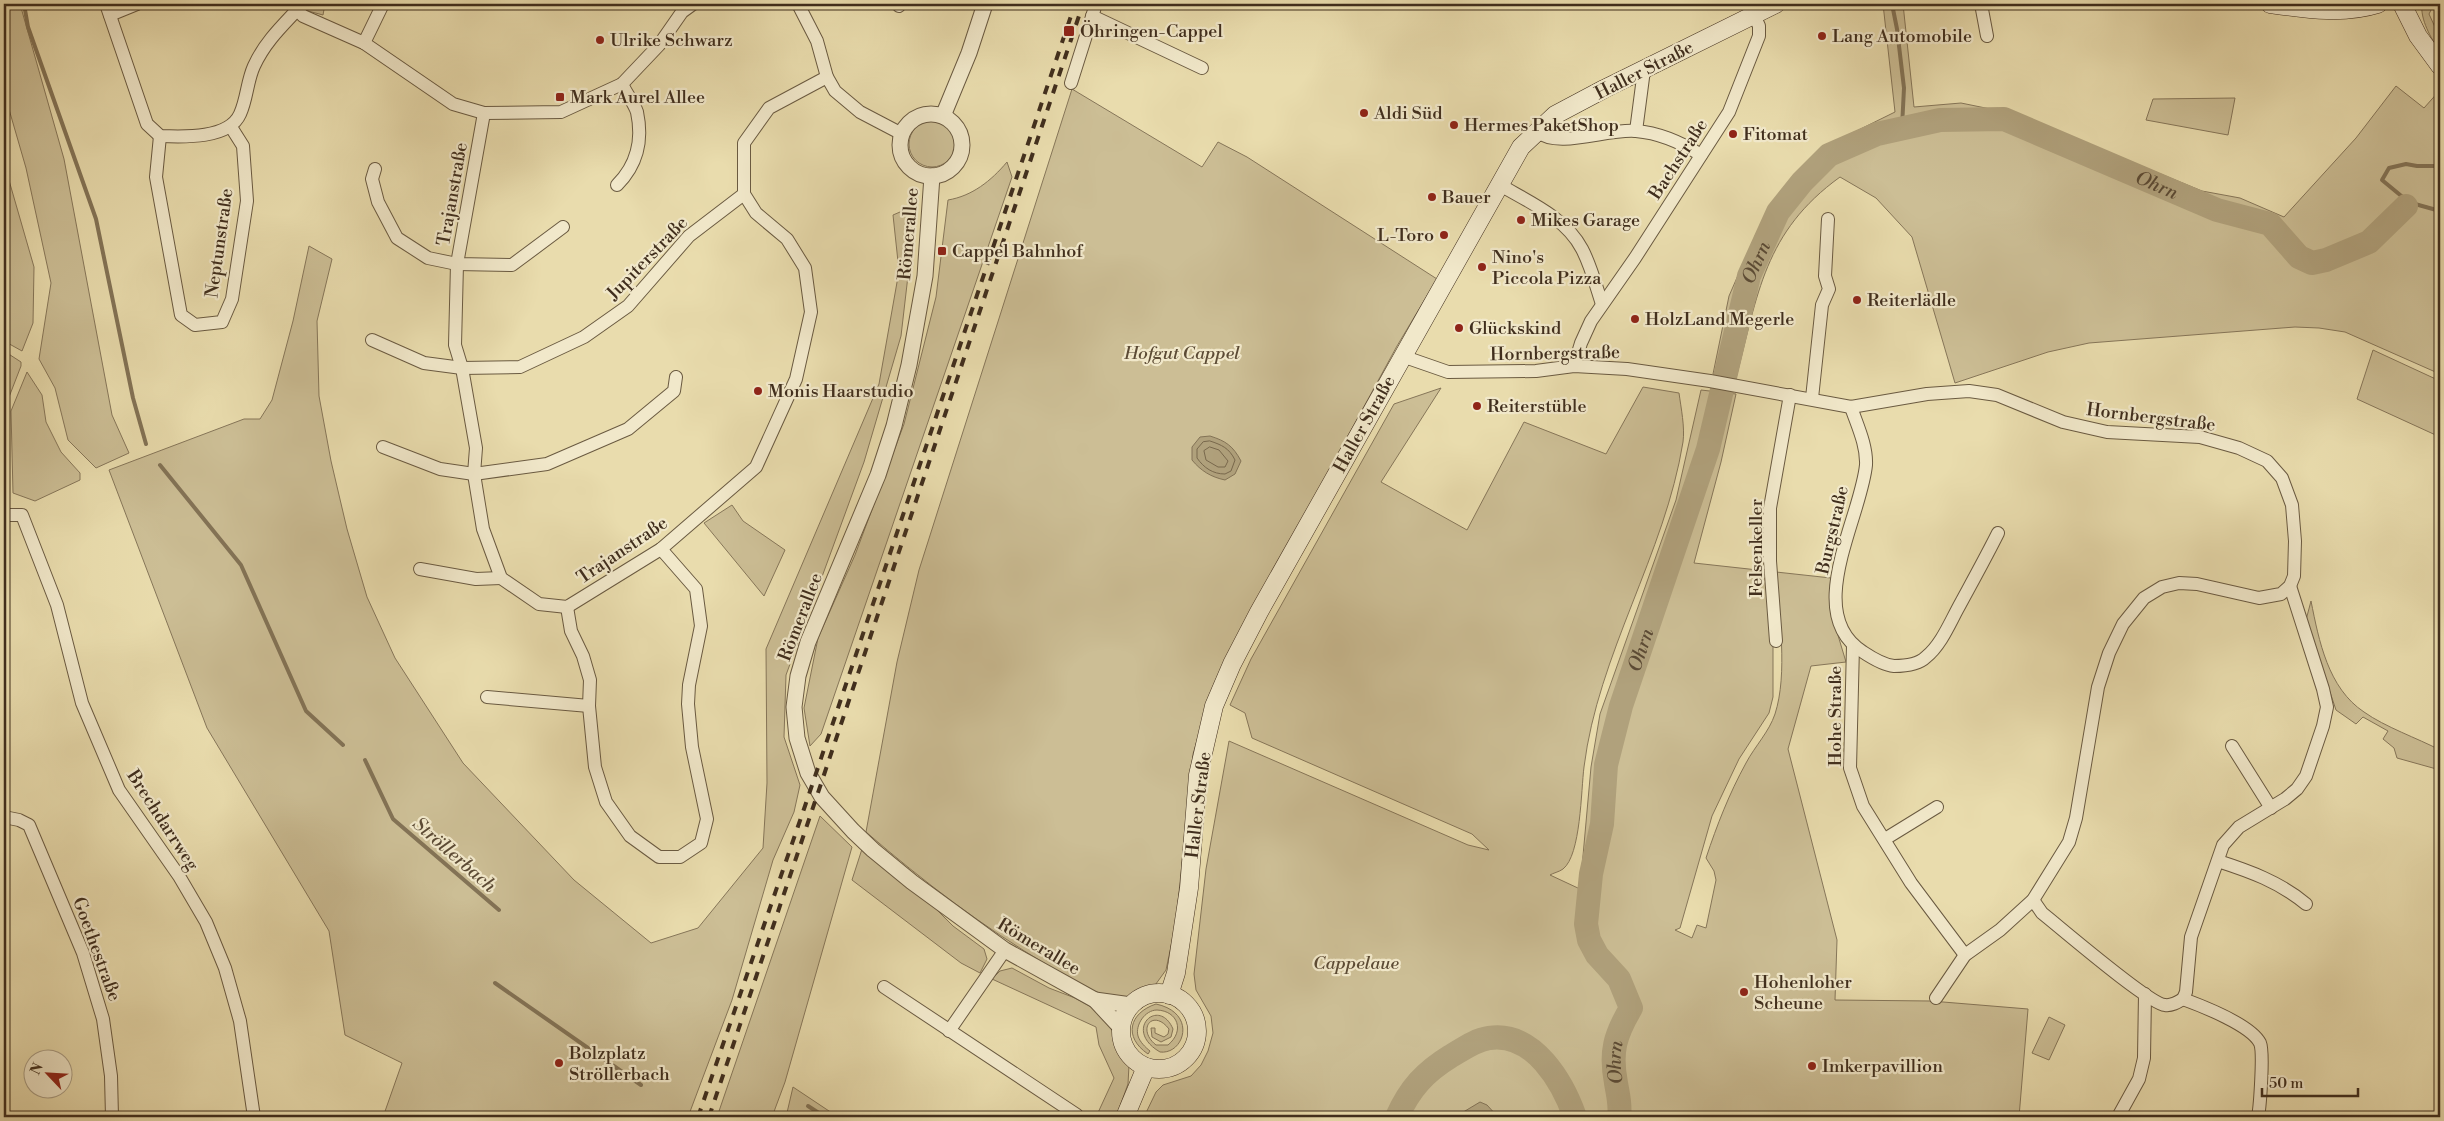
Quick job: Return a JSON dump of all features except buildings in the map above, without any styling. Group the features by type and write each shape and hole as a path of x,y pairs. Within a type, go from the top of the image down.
{"main road":[{"name":"Haller Straße","path":"1169,995 1176,974 1189,888 1198,775 1214,706 1232,664 1259,612 1402,356 1522,147 1555,116 1776,4"},
{"path":"2270,4 2310,10 2341,10 2378,4"},
{"path":"2402,4 2418,36 2440,66"},
{"path":"1149,994 1169,995 1180,1000 1189,1008 1195,1019 1197,1031 1195,1043 1189,1054 1181,1062 1170,1068 1158,1070 1146,1067 1135,1061 1126,1052 1121,1028 1124,1016 1131,1005 1149,994"},
{"path":"1125,1117 1146,1067"}],"street":[{"path":"137,4 108,9 147,124 160,136 176,137 221,132 231,127 240,114 253,68 267,42 294,7 322,25 364,43 453,104 484,112 561,112 622,84 659,45 682,12 693,4"},
{"path":"364,43 383,4"},
{"path":"798,4 817,42 827,77 835,91 860,112 902,134"},
{"path":"943,116 969,53 985,4"},
{"path":"1071,83 1096,4"},
{"path":"1981,4 1987,36"},
{"name":"Bachstraße","path":"1574,366 1581,342 1602,304 1635,258 1730,112 1756,44 1759,26 1754,15"},
{"path":"1092,16 1202,68"},
{"path":"1636,131 1644,70"},
{"path":"744,194 744,143 769,108 827,77"},
{"path":"617,185 628,174 638,152 637,112 622,84"},
{"name":"Trajanstraße","path":"484,112 457,264 455,345 462,368 476,448 474,474 483,529 501,578 538,604 567,607 661,549 756,467 796,379 811,312 805,268 787,239 756,213 744,194"},
{"path":"926,114 943,116 953,122 959,131 962,142 961,154 950,170 932,176 915,172 909,166 901,151 902,134 906,127 919,116 926,114"},
{"name":"Neptunstraße","path":"160,136 156,177 181,316 195,325 222,322 232,299 247,201 243,146 231,127"},
{"path":"1538,132 1543,137 1558,139 1636,131 1681,142 1701,155"},
{"path":"375,169 372,179 378,202 397,238 428,258 457,264 512,265 563,226"},
{"name":"Römerallee","path":"932,176 925,276 909,365 894,426 878,475 802,659 794,707 797,738 808,773 822,797 853,831 912,882 1005,950 1094,1000 1121,1028"},
{"path":"1500,185 1549,214 1568,230 1582,249 1602,304"},
{"name":"Jupiterstraße","path":"372,340 424,363 462,368 520,367 584,338 628,306 689,236 744,194"},
{"path":"1812,398 1822,305 1829,289 1825,276 1828,219"},
{"name":"Hornbergstraße","path":"1402,356 1448,372 1536,370 1574,366 1626,368 1812,398 1851,407 1927,394 1969,391 1997,396 2063,422 2107,432 2200,437 2238,448 2266,461 2282,478 2292,505 2295,542 2294,576 2290,586"},
{"path":"383,447 440,469 474,474 547,464 628,429 674,391 676,377"},
{"name":"Felsenkeller","path":"1776,641 1770,561 1770,508 1790,395"},
{"name":"Burgstraße","path":"1851,407 1863,442 1866,465 1839,569 1836,594 1841,623 1854,646 1874,659 1892,666 1911,665 1926,658 1942,638 1998,533"},
{"name":"Brechdarrweg","path":"4,515 22,515 57,605 82,703 119,790 178,876 206,922 225,968 240,1021 254,1117"},
{"path":"567,607 571,631 583,656 590,680 589,706 595,767 606,802 630,836 659,856 680,857 700,843 707,819 692,747 688,704 688,685 700,626 696,588 661,549"},
{"path":"420,569 476,579 501,578"},
{"path":"1936,998 1965,955 2000,930 2033,900 2068,842 2076,818 2098,687 2109,653 2123,624 2144,598 2162,587 2180,583 2197,584 2259,598 2281,594 2290,586 2324,688 2327,707 2323,726 2306,776 2298,789 2239,827 2230,835 2218,861 2192,937 2186,992 2183,999 2172,1005 2164,1005 2145,994 2042,913 2033,900"},
{"name":"Hohe Straße","path":"1854,646 1850,768 1863,806 1911,883 1965,955"},
{"path":"488,697 589,706"},
{"path":"2232,746 2271,808"},
{"path":"1885,839 1938,806"},
{"name":"Goethestraße","path":"4,817 19,820 29,825 82,953 103,1018 111,1076 112,1117"},
{"path":"2218,861 2254,873 2294,893 2306,904"},
{"path":"949,1030 1005,950"},
{"path":"884,987 1077,1115"},
{"path":"2118,1117 2139,1079 2144,1058 2145,994"},
{"path":"2183,999 2212,1009 2229,1019 2254,1034 2261,1045 2258,1117"},
{"name":"Römerallee","path":"1094,1000 1131,1005"}],"green space":[{"path":"4,4 20,4 64,159 112,415 129,453 96,468 68,440 55,388 39,359 51,283 26,168 4,92"},
{"path":"297,4 325,4 323,15 308,11"},
{"path":"1883,4 1903,4 1914,107 1961,103 2015,114 2202,191 2240,198 2284,217 2356,138 2396,86 2424,108 2440,90 2440,374 2345,332 2295,327 2089,343 2048,352 1955,383 1912,237 1876,198 1840,177 1815,198 1795,220 1779,243 1759,292 1736,378 1713,374 1729,296 1756,234 1790,182 1826,146 1895,112"},
{"path":"2422,4 2434,4 2429,14 2440,38 2440,51 2424,22"},
{"name":"Hofgut Cappel","path":"1072,89 1202,167 1218,142 1247,157 1437,279 1397,346 1254,608 1209,700 1193,754 1176,922 1166,970 1153,988 1132,997 1123,998 1100,994 1091,990 1001,936 954,903 866,832 897,662 919,570"},
{"path":"2235,98 2228,135 2146,120 2153,99"},
{"path":"932,121 945,125 951,131 955,144 951,157 945,163 932,167 919,163 913,157 909,144 913,131 919,125"},
{"path":"1007,162 1012,177 821,734 810,746 804,708 818,638 855,555 904,424 936,297 948,200 965,195 981,187"},
{"path":"4,163 34,267 33,323 22,351 4,341"},
{"path":"914,206 901,336 864,462 786,675 784,737 800,785 794,812 773,860 732,1000 688,1117 383,1117 402,1063 345,1035 329,931 207,728 109,470 244,419 260,419 272,400 293,321 309,246 332,259 317,321 319,396 331,461 347,529 367,597 395,658 463,763 574,880 651,943 698,928 763,848 767,783 766,649 879,384 899,271 893,215"},
{"path":"2373,350 2440,381 2440,437 2357,399"},
{"path":"4,351 21,362 21,366 4,410"},
{"path":"27,372 42,395 46,422 61,452 80,473 80,480 35,501 13,493 11,411"},
{"name":"Cappelaue","path":"1643,387 1679,393 1683,442 1662,524 1603,684 1592,725 1584,767 1577,837 1569,862 1563,869 1550,875 1580,889 1591,767 1600,714 1676,500 1701,390 1736,394 1721,462 1694,563 1767,571 1773,643 1773,697 1769,713 1739,759 1712,816 1680,928 1675,930 1692,938 1697,925 1706,928 1716,880 1714,871 1706,858 1734,786 1775,714 1779,698 1782,663 1776,572 1831,578 1834,622 1846,662 1811,666 1788,749 1837,940 1835,1000 1931,1001 2028,1009 2019,1117 1144,1117 1156,1092 1163,1085 1191,1076 1201,1065 1208,1051 1213,1033 1211,1016 1196,990 1194,974 1206,869 1229,741 1468,845 1489,850 1472,834 1252,738 1245,713 1230,705 1251,659 1394,404 1441,388 1381,482 1467,530 1524,422 1606,454"},
{"path":"732,505 743,521 785,550 764,596 704,523"},
{"path":"2311,601 2327,662 2342,690 2352,702 2372,717 2440,750 2440,770 2397,758 2394,748 2383,739 2388,731 2363,717 2356,724 2336,710 2306,620"},
{"path":"820,816 852,847 785,1082 772,1117 717,1117"},
{"path":"862,849 929,902 953,926 984,949 987,959 980,973 961,963 852,880"},
{"path":"1012,968 1049,988 1075,998 1097,1010 1116,1029 1118,1042 1129,1065 1128,1084 1116,1117 1096,1117 1114,1078 1099,1045 1096,1027 992,979 1000,971"},
{"path":"1156,1004 1169,1009 1178,1016 1183,1032 1180,1041 1175,1047 1168,1051 1160,1052 1149,1043 1144,1034 1144,1026 1147,1020 1153,1016 1160,1016 1167,1020 1173,1029 1171,1037 1161,1042 1152,1037 1151,1028 1155,1028 1155,1033 1164,1037 1168,1034 1169,1029 1157,1020 1149,1023 1147,1033 1156,1045 1168,1045 1173,1040 1178,1028 1177,1023 1170,1014 1164,1011 1157,1010 1145,1015 1137,1032 1140,1040 1150,1051 1148,1054 1135,1040 1132,1033 1133,1026 1135,1019 1140,1013"},
{"path":"2049,1017 2065,1025 2049,1060 2032,1053"},
{"path":"793,1087 838,1117 786,1117"}],"water":[{"path":"1210,436 1228,445 1235,451 1241,461 1235,474 1225,480 1207,473 1192,460 1192,447 1200,437"},
{"path":"1480,1102 1487,1105 1498,1117 1455,1117"}],"waterway":[{"path":"24,4 28,27 96,219 133,398 146,444"},
{"path":"1892,4 1904,88 1902,127"},
{"name":"Ohrn","path":"1619,1117 1614,1053 1621,1027 1631,1008 1619,979 1597,955 1589,940 1586,924 1591,874 1602,824 1606,765 1621,706 1708,449 1749,276 1778,212 1802,182 1829,155 1877,134 1940,120 2004,119 2217,210 2270,224 2299,257 2312,263 2326,260 2369,242 2406,206"},
{"path":"2440,166 2406,164 2389,168 2382,180 2405,199 2406,206 2415,204 2440,211"},
{"path":"160,465 241,565 306,711 343,745"},
{"name":"Ströllerbach","path":"365,760 393,819 499,910"},
{"name":"Ströllerbach","path":"495,983 641,1085"},
{"name":"Ohrn","path":"1397,1117 1407,1097 1433,1068 1465,1048 1489,1038 1505,1038 1520,1043 1533,1051 1544,1062 1563,1089 1575,1117"},
{"name":"Ströllerbach","path":"808,1106 825,1117"}],"railway":[{"path":"698,1117 805,806 1075,4"},
{"path":"709,1117 1083,4"}],"place":[{"name":"Öhringen-Cappel","path":"1069,31"},
{"name":"Lang Automobile","path":"1822,36"},
{"name":"Ulrike Schwarz","path":"600,40"},
{"name":"Mark Aurel Allee","path":"560,97"},
{"name":"Aldi Süd","path":"1364,113"},
{"name":"Hermes PaketShop","path":"1454,125"},
{"name":"Fitomat","path":"1733,134"},
{"name":"Bauer","path":"1432,197"},
{"name":"Mikes Garage","path":"1521,220"},
{"name":"L-Toro","path":"1444,235"},
{"name":"Cappel Bahnhof","path":"942,251"},
{"name":"Nino's Piccola Pizza","path":"1482,267"},
{"name":"Reiterlädle","path":"1857,300"},
{"name":"HolzLand Megerle","path":"1635,319"},
{"name":"Glückskind","path":"1459,328"},
{"name":"Monis Haarstudio","path":"758,391"},
{"name":"Reiterstüble","path":"1477,406"},
{"name":"Hohenloher Scheune","path":"1744,992"},
{"name":"Bolzplatz Ströllerbach","path":"559,1063"},
{"name":"Imkerpavillion","path":"1812,1066"}]}
